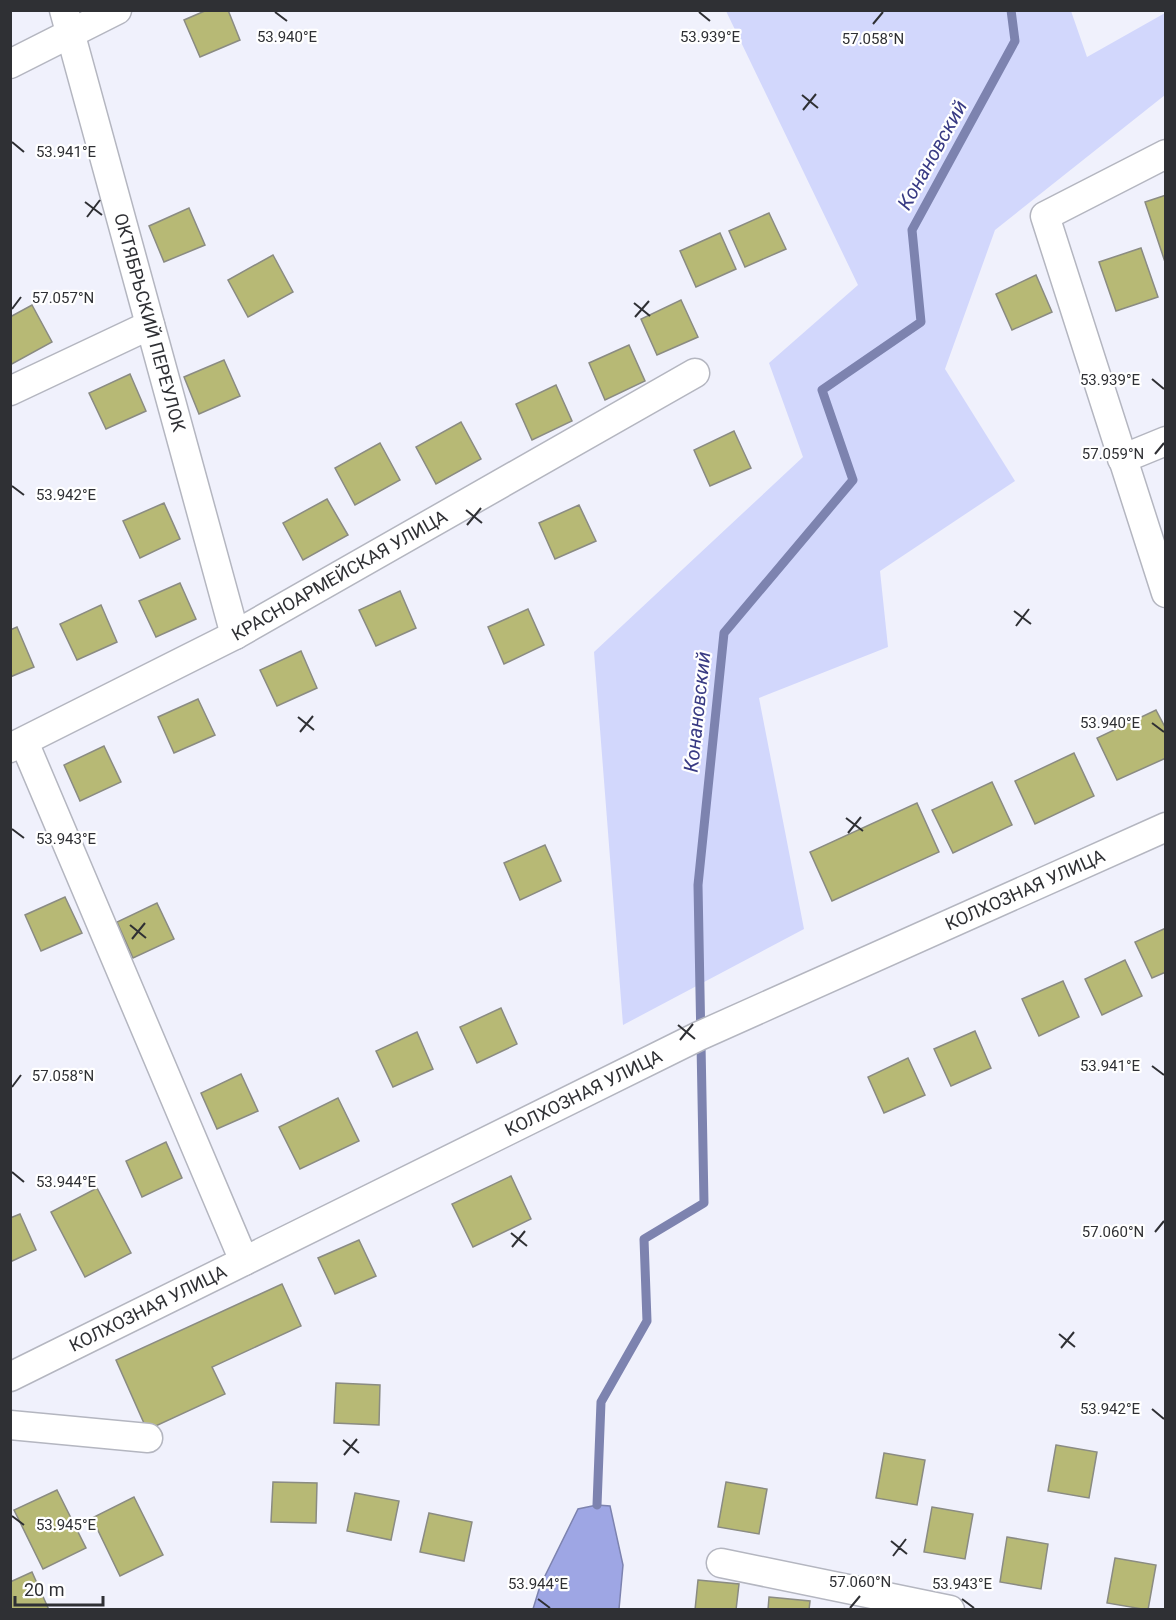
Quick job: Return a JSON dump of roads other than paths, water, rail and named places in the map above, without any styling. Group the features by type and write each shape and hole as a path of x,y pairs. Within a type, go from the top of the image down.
{"street":[{"path":"10,64 67,22 117,10"},
{"name":"ОКТЯБРЬСКИЙ ПЕРЕУЛОК","path":"67,22 235,635"},
{"path":"1166,154 1045,216 1166,593"},
{"path":"10,391 150,325"},
{"name":"КРАСНОАРМЕЙСКАЯ УЛИЦА","path":"17,745 235,635 695,373"},
{"path":"1122,459 1166,441"},
{"path":"17,745 244,1261"},
{"name":"КОЛХОЗНАЯ УЛИЦА","path":"10,1377 709,1031 1166,827"},
{"path":"10,1425 148,1438"},
{"path":"721,1563 950,1610"}],"water":[{"path":"597,1505 610,1506 623,1565 619,1609 533,1609 540,1586 578,1509"}],"waterway":[{"name":"Конановский","path":"597,1505 601,1402 647,1321 644,1239 704,1203 698,885 724,633 853,480 822,390 921,322 912,230 1015,41 1011,10"}]}
